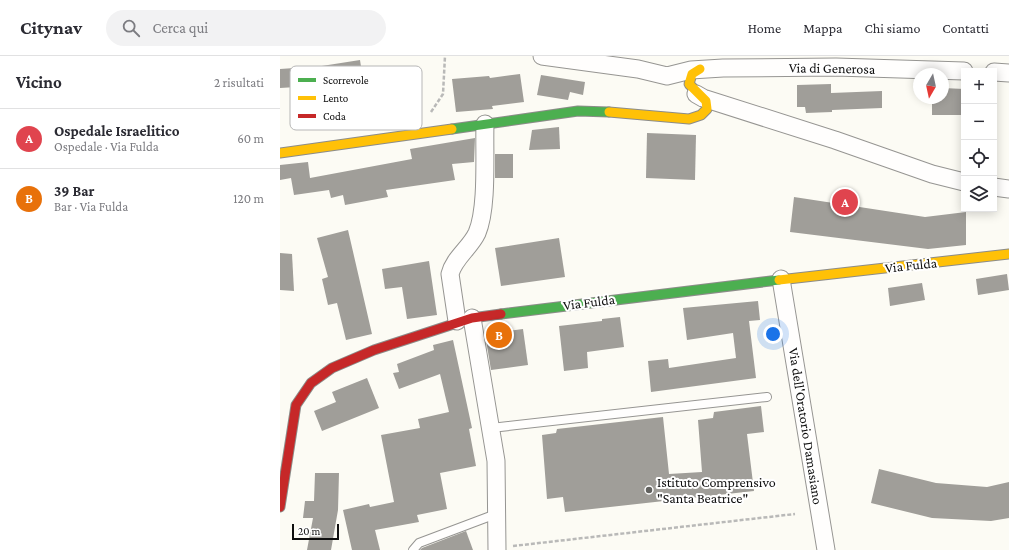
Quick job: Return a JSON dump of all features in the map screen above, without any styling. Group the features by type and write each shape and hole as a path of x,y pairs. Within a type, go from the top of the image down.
{"street":[{"name":"Via di Generosa","path":"542,56 638,69 667,76 700,69 836,67 961,71"},
{"path":"280,153 578,111 689,119 705,112 707,104 692,88 689,81 692,74 700,69"},
{"path":"997,72 1009,73"},
{"path":"667,76 703,98 835,140 932,174 961,181"},
{"path":"485,124 483,212 476,234 452,266 450,274 465,320 491,428 496,461 496,514 503,548"},
{"path":"997,187 1009,189"},
{"name":"Via Fulda","path":"280,507 296,406 303,393 311,383 332,368 374,350 465,320 781,279 1009,254"},
{"name":"Via dell'Oratorio Damasiano","path":"781,279 826,550"}],"lane":[{"path":"491,428 767,397"},
{"path":"413,550 419,543 496,514"}],"path":[{"path":"428,116 443,94 444,56"},
{"path":"503,548 795,514"}],"building":[{"path":"360,60 361,66 322,66"},
{"path":"290,68 290,87 280,88 280,69"},
{"path":"520,74 524,102 492,106 493,109 456,112 452,79 489,76 490,78"},
{"path":"541,75 585,82 583,95 570,92 568,100 537,95"},
{"path":"831,84 831,93 882,91 882,108 832,110 832,112 806,113 805,107 797,107 797,85"},
{"path":"949,88 961,89 961,115 932,115 932,104 949,104"},
{"path":"559,127 560,149 529,150 532,130"},
{"path":"647,133 696,135 695,180 646,178"},
{"path":"475,138 474,162 452,164 455,180 386,190 388,197 345,205 343,195 331,198 329,190 294,195 291,178 280,180 280,165 308,162 310,178 412,159 410,149"},
{"path":"495,154 513,154 513,178 495,178"},
{"path":"794,197 925,217 966,212 966,245 928,249 790,232"},
{"path":"348,230 372,334 346,340 337,303 328,305 322,279 328,277 317,238"},
{"path":"559,238 565,277 501,286 495,248"},
{"path":"280,253 292,254 294,291 280,290"},
{"path":"429,261 437,315 407,319 402,287 385,289 382,269"},
{"path":"1007,274 1009,290 978,295 976,279"},
{"path":"922,283 925,300 890,306 888,288"},
{"path":"758,301 760,320 749,321 756,378 651,392 648,361 668,359 669,368 736,358 733,333 687,340 683,308"},
{"path":"620,317 624,347 587,352 588,368 564,371 559,326 602,321 602,319"},
{"path":"523,329 528,365 491,370 485,334"},
{"path":"453,340 472,428 469,429 476,466 440,473 447,509 417,515 419,522 375,530 380,550 352,550 343,510 369,504 370,507 394,502 381,435 420,428 418,419 449,412 440,374 399,389 393,373 399,372 397,364 434,350 433,345"},
{"path":"367,378 379,408 322,431 314,411 336,402 332,392"},
{"path":"761,406 764,432 747,434 754,491 565,512 563,497 547,499 542,435 556,433 557,429 663,417 669,474 702,472 698,420 713,418 714,412"},
{"path":"879,469 936,483 987,487 1009,482 1009,518 991,521 932,518 871,503"},
{"path":"315,473 339,473 338,510 331,550 307,550 313,518 303,518 305,501 314,501"},
{"path":"466,531 473,550 420,550 422,548"}],"traffic: fast":[{"path":"452,129 578,111 609,112"},
{"path":"501,314 779,280"}],"traffic: slow":[{"path":"609,112 689,119 701,115 707,109 706,101 689,84 692,74 700,69"},
{"path":"280,153 452,129"},
{"path":"779,280 1009,254"}],"traffic: jam":[{"path":"280,507 296,405 311,383 332,368 374,350 472,318 501,314"}],"place":[{"name":"Ospedale Israelitico","path":"845,202"},
{"name":"39 Bar","path":"499,335"},
{"name":"Istituto Comprensivo \"Santa Beatrice\"","path":"649,490"}]}
